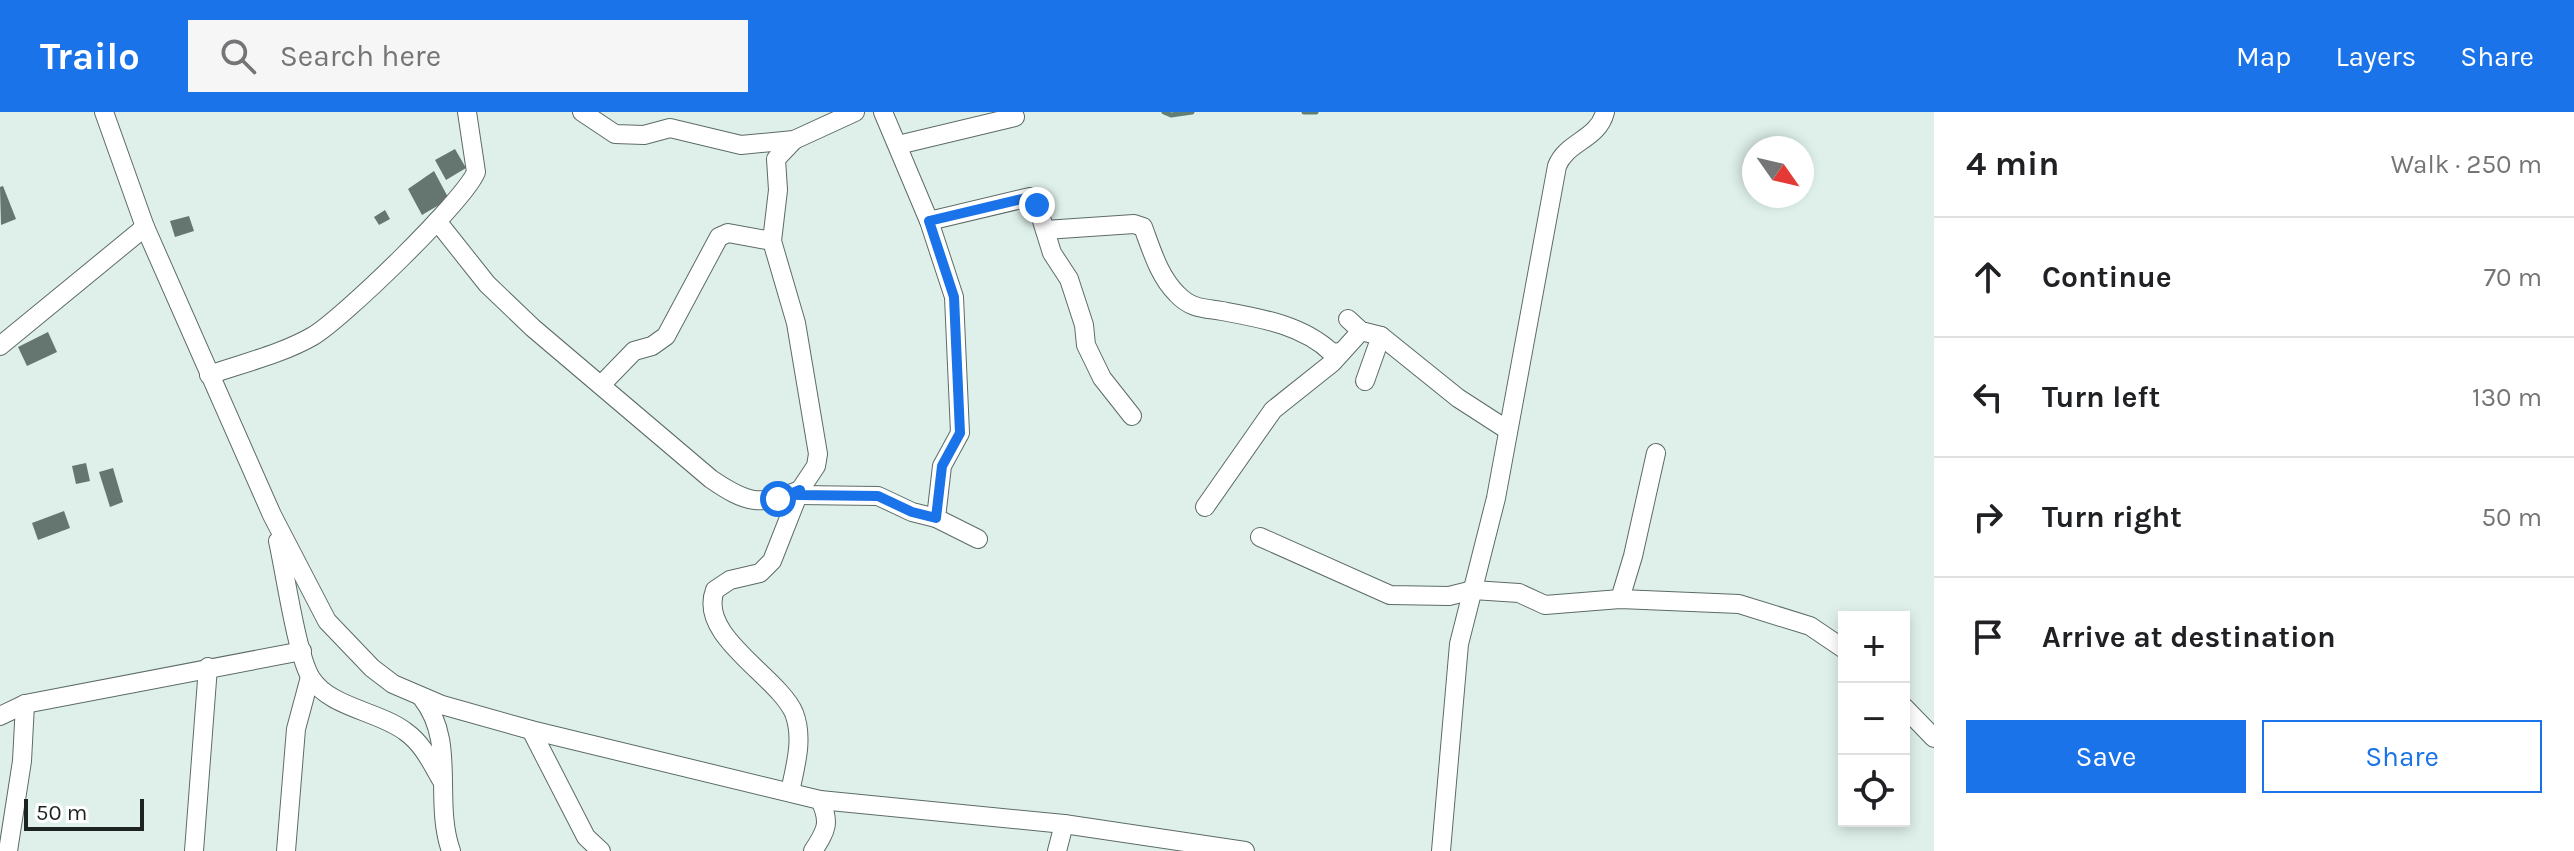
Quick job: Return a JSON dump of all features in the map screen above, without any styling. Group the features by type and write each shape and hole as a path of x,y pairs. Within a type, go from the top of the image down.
{"street":[{"path":"104,112 145,227 272,515 327,621 372,668 422,698 531,730 820,800 1064,824 1245,851"},
{"path":"209,375 292,346 327,328 437,221 476,172 467,112"},
{"path":"582,112 615,134 644,135 670,128 741,145 794,140 855,112"},
{"path":"883,112 929,221 954,297 960,433 942,466 936,518"},
{"path":"1441,851 1459,644 1496,498 1506,429 1544,251 1557,166 1564,153 1596,132 1605,114"},
{"path":"898,145 1015,117"},
{"path":"790,792 798,748 794,714 784,697 760,676 718,625 711,607 715,590 730,580 760,573 772,561 799,492 816,466 817,442 796,323 772,241 778,190 776,159 794,140"},
{"path":"929,221 1030,197 1037,205 1052,253 1069,279 1084,325 1086,345 1102,378 1132,416"},
{"path":"437,221 487,284 643,424 732,493 754,502 799,492 878,496 912,512 936,518 978,539"},
{"path":"1045,230 1134,224 1143,227 1158,267 1176,294 1193,307 1291,327 1308,334 1332,353 1341,352"},
{"path":"0,346 145,227"},
{"path":"601,385 634,351 652,346 666,336 719,237 728,233 772,241"},
{"path":"1205,507 1273,410 1341,352 1355,325 1381,336 1458,398 1506,429"},
{"path":"1365,381 1381,336"},
{"path":"1620,599 1656,453"},
{"path":"778,499 789,521"},
{"path":"272,515 310,677 332,698 382,716 409,733 442,781"},
{"path":"1260,537 1390,595 1449,596 1473,590 1519,593 1545,605 1620,599 1739,604 1810,626 1838,645"},
{"path":"0,716 25,704 302,651"},
{"path":"194,851 208,667"},
{"path":"286,851 296,729 310,677"},
{"path":"422,698 441,733 442,781 451,851"},
{"path":"8,851 22,761 25,704"},
{"path":"1910,713 1934,738"},
{"path":"531,730 586,837 601,851"},
{"path":"813,851 827,831 828,815 820,800"},
{"path":"1057,851 1064,824"}],"building":[{"path":"455,149 466,168 446,180 435,160"},
{"path":"434,171 449,199 422,215 408,189"},
{"path":"3,186 16,219 1,225 0,187"},
{"path":"385,210 390,219 379,225 374,217"},
{"path":"189,216 194,231 175,237 170,221"},
{"path":"48,332 57,352 27,366 18,347"},
{"path":"86,463 90,481 76,484 72,466"},
{"path":"113,468 123,502 110,507 99,472"},
{"path":"64,511 70,528 38,540 32,523"}],"waterway":[{"path":"1164,112 1171,115 1192,112"},
{"path":"1304,112 1316,112"}],"route":[{"path":"778,499 800,490 798,495 870,495 936,518 942,466 960,433 954,297 929,221 1030,197 1037,205"}]}
